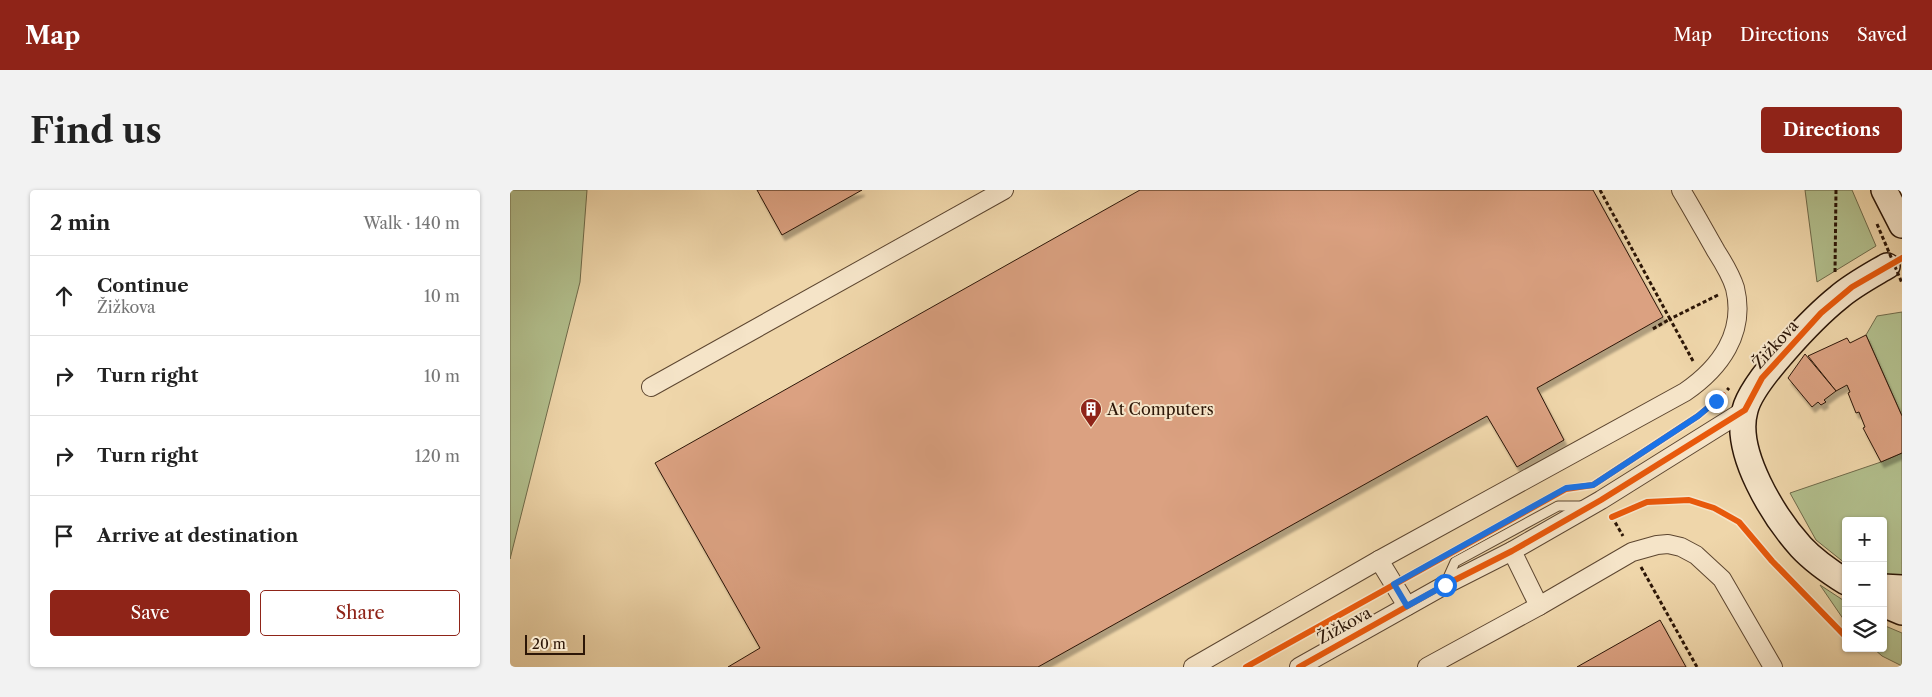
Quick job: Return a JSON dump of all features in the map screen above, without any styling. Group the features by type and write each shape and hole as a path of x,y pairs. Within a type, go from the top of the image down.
{"main road":[{"path":"1884,190 1892,221"},
{"name":"Žižkova","path":"1744,410 1762,378 1821,313 1852,287 1894,274"},
{"path":"1744,410 1744,447 1751,467 1764,493 1802,548 1841,578"},
{"path":"1887,587 1902,588"},
{"path":"1887,606 1902,612"}],"street":[{"path":"652,387 1004,190"},
{"path":"1193,667 1379,560 1685,392 1703,380 1719,361 1732,338 1738,313 1735,287 1682,190"},
{"name":"Žižkova","path":"1299,667 1591,506 1744,410"},
{"path":"1427,667 1632,552 1643,548 1668,544 1681,547 1696,555 1722,579 1773,667"},
{"path":"1512,551 1538,606"},
{"path":"1379,560 1407,606"}],"lane":[{"path":"1445,585 1455,562 1558,506 1591,506"}],"path":[{"path":"1600,190 1716,401"},
{"path":"1835,273 1836,190"},
{"path":"1892,221 1894,274"},
{"path":"1650,330 1735,287"},
{"path":"1710,406 1723,395"},
{"path":"1620,513 1612,517 1698,667"}],"green space":[{"path":"510,190 587,190 580,282 510,559"},
{"path":"1805,190 1852,190 1876,246 1817,282"},
{"path":"1902,312 1902,416 1866,335 1877,316"},
{"path":"1902,453 1902,575 1887,576 1887,517 1842,517 1842,561 1816,540 1790,493"},
{"path":"1820,585 1842,599 1842,617"},
{"path":"1887,627 1902,633 1902,666 1878,652 1887,652"}],"building":[{"path":"757,190 862,190 782,235"},
{"name":"At Computers","path":"1140,190 1593,190 1663,317 1537,388 1564,440 1517,467 1487,416 1038,667 728,667 760,648 655,463"},
{"path":"1866,335 1902,416 1902,453 1881,462 1863,428 1865,427 1859,412 1856,413 1847,385 1836,391 1808,356 1847,338 1850,343"},
{"path":"1805,354 1836,391 1824,400 1826,402 1821,405 1818,402 1812,407 1788,378"},
{"path":"1660,620 1686,667 1577,667"}],"cycle path":[{"path":"1299,667 1445,585 1512,551 1601,500 1745,410 1762,378 1821,313 1852,287 1902,258"},
{"path":"1246,667 1566,489 1593,485 1698,416 1723,395"},
{"path":"1612,517 1647,502 1689,500 1714,508 1739,522 1772,561 1842,633"}],"place":[{"name":"At Computers","path":"1091,428"}],"route":[{"path":"1445,585 1407,606 1394,584 1566,488 1593,485 1698,416 1716,401"}]}
